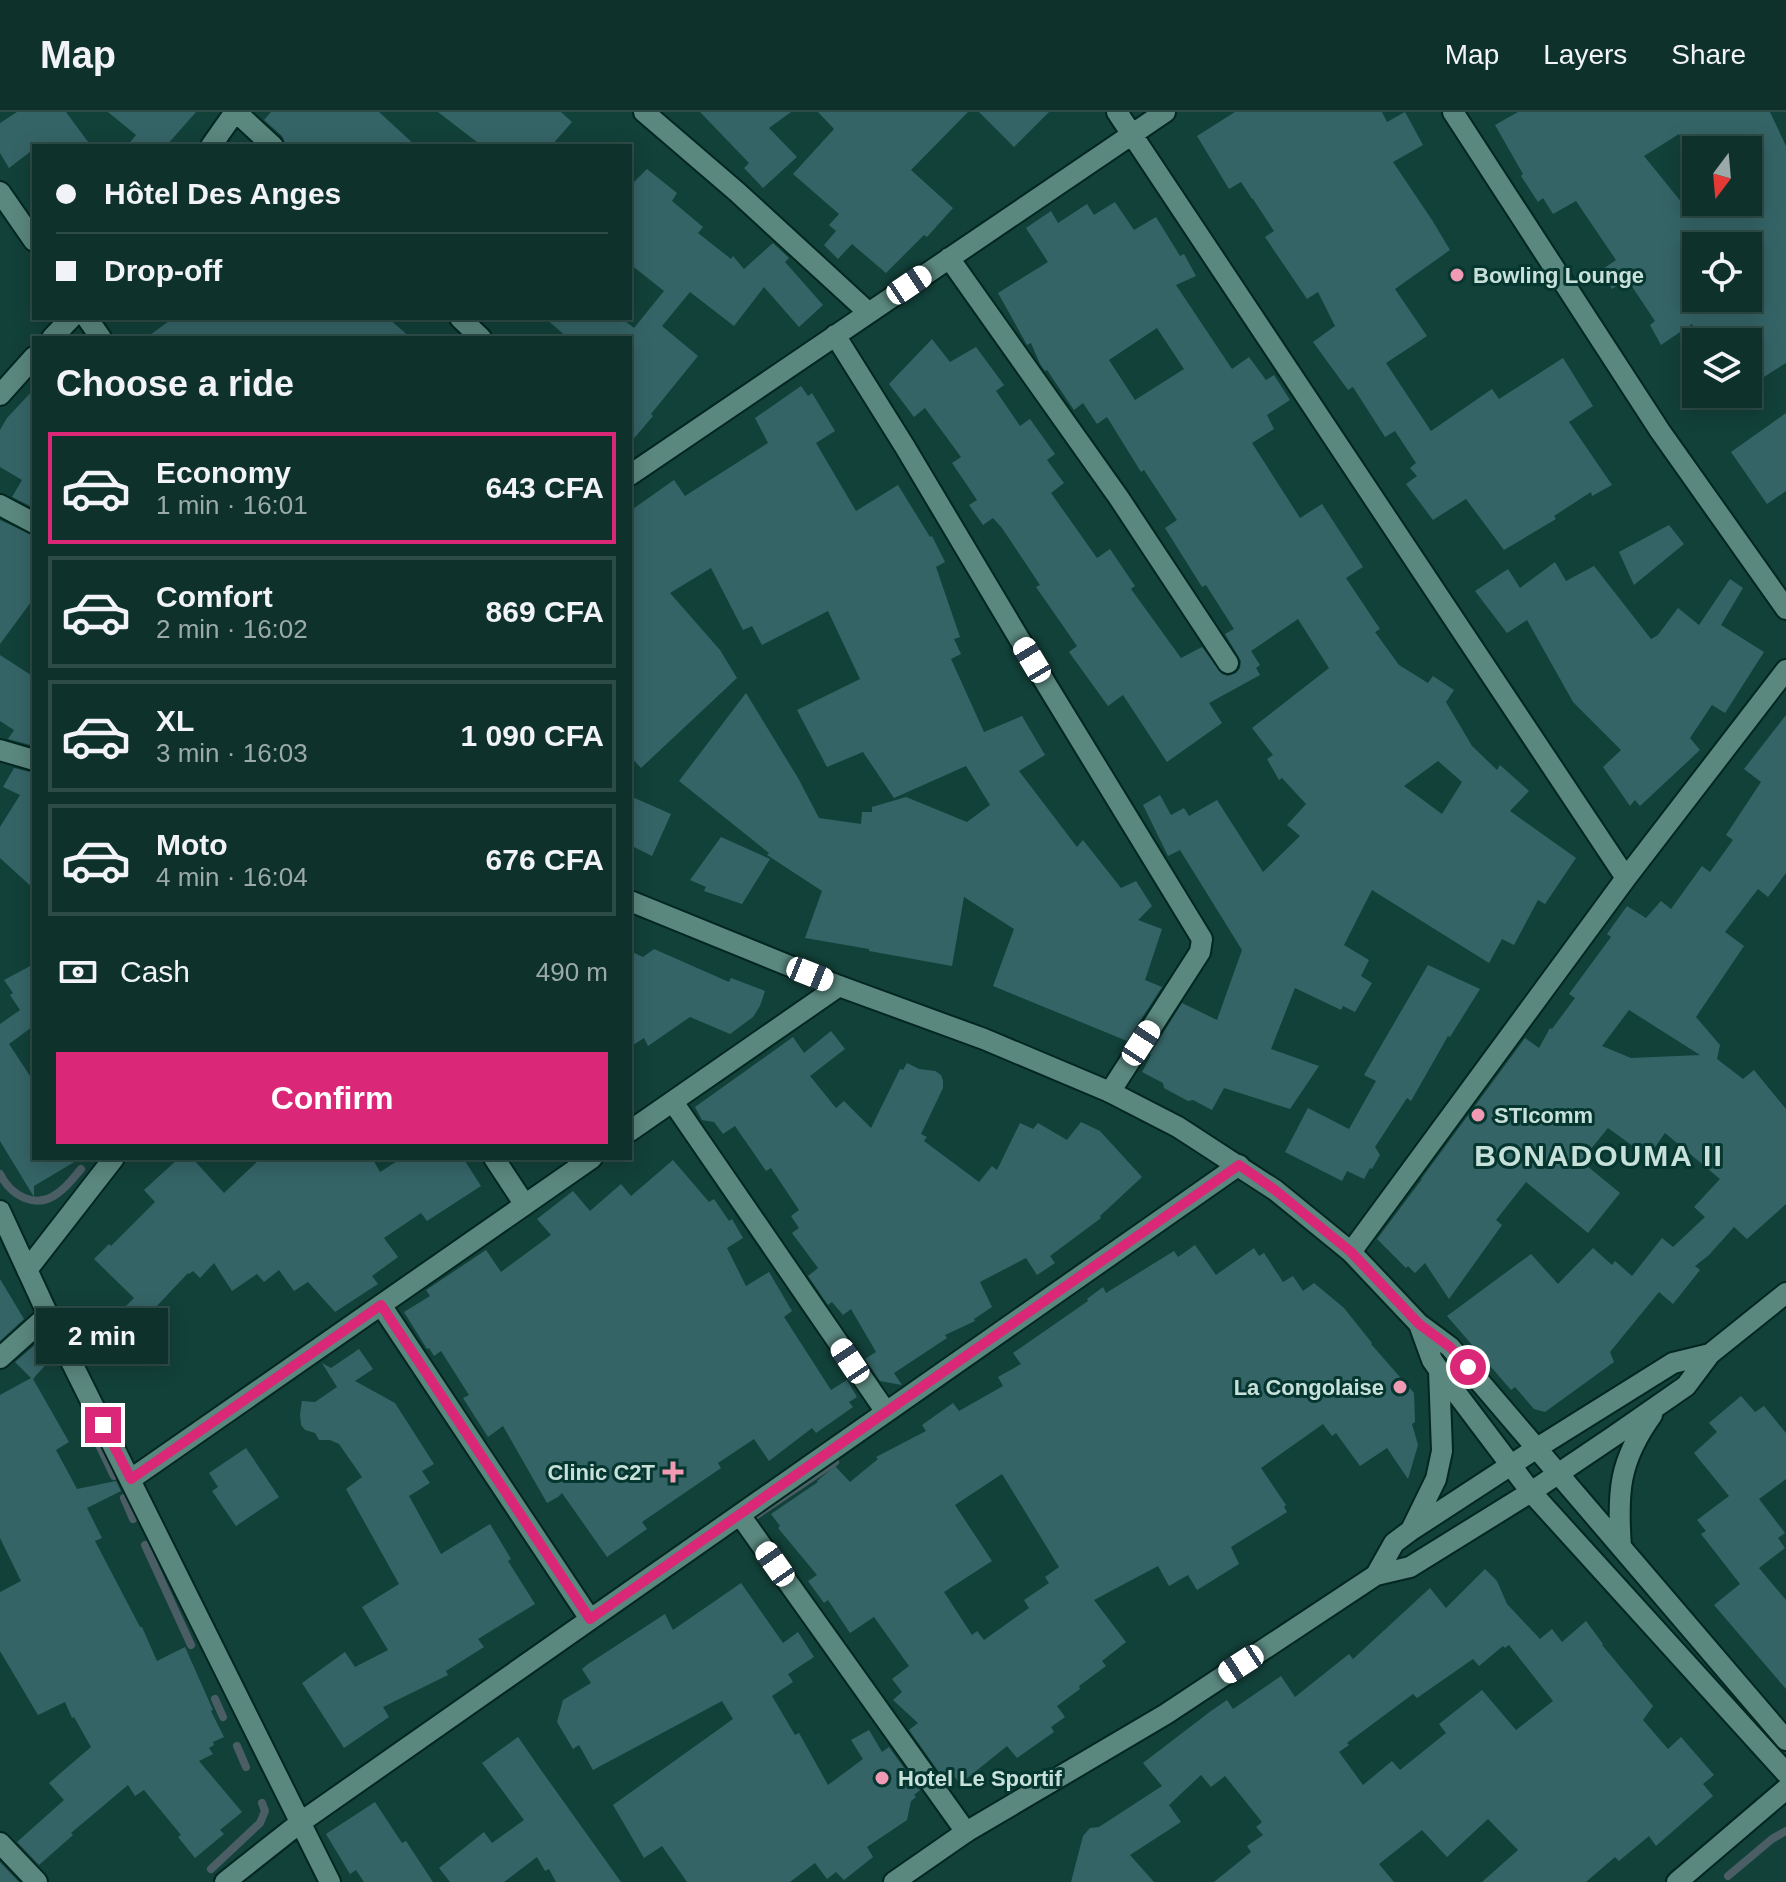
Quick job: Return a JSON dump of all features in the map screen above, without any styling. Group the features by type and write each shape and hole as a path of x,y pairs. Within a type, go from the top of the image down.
{"street":[{"path":"212,144 235,112 271,144"},
{"path":"644,112 869,313"},
{"path":"1117,112 1626,878"},
{"path":"632,474 1165,112"},
{"path":"1453,112 1660,431 1786,609"},
{"path":"0,192 32,238"},
{"path":"949,258 1119,498 1228,663"},
{"path":"54,336 69,320"},
{"path":"462,320 479,336"},
{"path":"835,335 1202,939 1200,952 1110,1092"},
{"path":"0,395 32,359"},
{"path":"0,505 32,522"},
{"path":"1351,1252 1626,878 1786,670"},
{"path":"0,750 32,759"},
{"path":"632,902 839,986 984,1039 1110,1092 1178,1127 1275,1190 1351,1252 1419,1324 1450,1347 1786,1740"},
{"path":"632,1130 839,986"},
{"path":"673,1102 886,1412"},
{"path":"27,1270 112,1160"},
{"path":"495,1160 525,1205"},
{"path":"131,1479 589,1160"},
{"path":"225,1882 301,1822 1239,1165"},
{"path":"0,1211 48,1315 330,1882"},
{"path":"894,1882 966,1832 1166,1714 1376,1575 1410,1567 1531,1492 1686,1386 1710,1354 1786,1293"},
{"path":"381,1305 590,1619"},
{"path":"0,1358 48,1315"},
{"path":"1419,1324 1432,1360 1531,1492 1786,1773"},
{"path":"1376,1575 1394,1543 1410,1531 1673,1363 1710,1354"},
{"path":"1410,1531 1436,1479 1442,1451 1439,1370"},
{"path":"1621,1547 1618,1507 1623,1472 1640,1432 1660,1404"},
{"path":"740,1515 966,1832"},
{"path":"1677,1882 1786,1789"},
{"path":"0,1843 37,1882"}],"building":[{"path":"17,112 66,112 90,144 32,144 32,151 9,168 0,153 0,123"},
{"path":"108,112 196,112 168,144 129,144 136,135"},
{"path":"271,112 379,112 414,144 285,144 282,136 264,120"},
{"path":"438,112 561,112 572,122 553,144 479,144"},
{"path":"700,112 791,112 769,128 797,157 763,188 744,168 749,163"},
{"path":"818,112 968,112 911,170 953,208 927,237 924,235 886,273 852,244 838,259 824,245 836,231 829,225 839,214 793,174 834,129"},
{"path":"979,112 1049,112 1014,147"},
{"path":"1235,112 1382,112 1387,122 1405,112 1423,145 1393,162 1450,250 1395,289 1427,336 1386,363 1431,431 1492,389 1499,399 1563,358 1593,406 1569,422 1612,485 1592,496 1591,492 1554,516 1556,519 1504,550 1466,499 1433,520 1406,484 1417,476 1410,468 1416,463 1395,431 1385,437 1353,387 1348,390 1313,342 1335,326 1318,292 1307,299 1265,237 1274,231 1253,199 1241,182 1229,189 1197,136"},
{"path":"1518,112 1770,112 1786,146 1786,363 1762,378 1762,328 1694,328 1692,324 1661,345 1650,325 1655,321 1627,279 1612,289 1600,271 1616,260 1576,201 1553,214 1543,198 1538,202 1521,176 1523,174 1495,125"},
{"path":"647,169 677,193 672,201 703,227 698,233 731,259 733,256 744,269 773,243 789,258 785,262 823,305 799,327 764,287 734,326 690,292 662,326 698,356 632,441 632,336 566,336 547,320 624,320 634,328 664,291 632,266 632,184"},
{"path":"1115,202 1134,230 1156,217 1180,256 1184,254 1196,276 1176,285 1232,369 1249,357 1266,380 1274,375 1290,400 1267,415 1274,429 1252,443 1300,518 1322,504 1363,567 1346,578 1380,629 1375,632 1399,665 1428,683 1433,676 1454,690 1446,702 1472,746 1497,770 1500,765 1529,791 1510,811 1576,858 1545,904 1538,900 1514,945 1502,939 1489,963 1372,890 1344,945 1369,960 1361,976 1372,983 1355,1012 1343,1006 1341,1010 1295,988 1271,1049 1319,1066 1290,1109 1224,1088 1212,1110 1164,1088 1163,1083 1142,1072 1182,1003 1217,1020 1242,950 1180,850 1168,856 1143,805 1160,795 1171,815 1184,808 1189,816 1217,800 1263,872 1300,836 1287,825 1306,804 1282,778 1279,780 1267,759 1273,755 1252,728 1329,668 1298,619 1251,651 1260,665 1256,668 1260,675 1209,703 1222,723 1167,762 1123,695 1108,706 1069,652 1077,646 1036,587 1040,585 1002,528 993,518 983,525 969,505 977,500 952,463 961,457 925,408 914,417 889,384 932,339 950,362 976,347 1004,385 996,391 1020,426 1030,419 1055,454 1047,460 1064,483 1051,493 1097,558 1110,549 1135,586 1131,589 1181,658 1202,647 1222,674 1228,676 1236,673 1241,661 1225,634 1234,629 1206,585 1202,587 1165,528 1177,520 1144,470 1141,472 1107,417 1097,424 1083,403 1074,410 1040,364 1031,343 1027,345 998,293 1048,262 1026,228 1051,211 1058,223 1087,204 1094,215","holes":["1157,328 1184,369 1135,400 1109,360","1438,761 1462,782 1442,814 1404,786"]},
{"path":"170,320 390,320 409,336 149,336"},
{"path":"801,386 808,396 812,393 835,431 816,443 856,511 898,485 932,536 945,562 936,567 960,637 954,639 961,654 951,659 984,732 1022,716 1045,755 1019,771 1077,847 1083,840 1121,888 1136,881 1152,906 1138,920 1162,929 1145,980 1162,987 1127,1041 993,986 1014,929 964,897 952,966 805,938 822,891 767,855 769,853 679,781 746,693 819,818 861,824 862,812 872,812 872,807 906,797 967,822 990,805 966,766 894,798 863,752 827,767 797,710 860,679 828,611 762,645 752,626 743,630 711,568 670,593 720,650 737,678 641,768 632,758 632,510 674,480 685,496 768,443 755,418"},
{"path":"32,391 32,507 12,497 22,480 0,467 0,430"},
{"path":"1786,413 1786,491 1767,504 1731,452"},
{"path":"0,520 32,535 32,601 0,644"},
{"path":"1669,525 1684,544 1634,585 1619,552"},
{"path":"1555,562 1566,581 1594,566 1651,639 1658,635 1678,608 1699,625 1730,579 1743,588 1721,625 1764,652 1725,713 1712,705 1690,738 1700,750 1640,806 1635,800 1630,806 1603,767 1621,750 1573,702 1527,620 1507,633 1475,591 1508,569 1520,588"},
{"path":"0,655 32,676 32,745 8,739 14,730 0,721"},
{"path":"1786,715 1786,873 1768,897 1758,889 1725,932 1744,946 1696,1017 1720,1045 1717,1059 1743,1079 1754,1070 1786,1109 1786,1204 1747,1239 1734,1227 1695,1266 1700,1270 1673,1304 1659,1292 1610,1352 1614,1362 1545,1412 1534,1409 1515,1387 1511,1390 1447,1316 1531,1254 1558,1284 1593,1248 1612,1265 1615,1261 1632,1276 1662,1238 1673,1247 1705,1217 1694,1207 1720,1179 1665,1133 1648,1157 1608,1128 1581,1161 1620,1193 1588,1233 1526,1182 1496,1220 1502,1225 1449,1299 1425,1263 1415,1273 1377,1239 1525,1038 1539,1048 1550,1028 1575,998 1569,994 1611,937 1607,934 1627,906 1646,918 1661,901 1671,909 1702,866 1710,872 1733,840 1726,835 1761,782 1744,769","holes":["1629,1010 1700,1055 1631,1058 1602,1046"]},
{"path":"14,768 32,772 32,887 0,858 0,827 20,795 3,787"},
{"path":"632,797 671,814 652,856 632,846"},
{"path":"721,837 770,859 742,904 704,891 706,887 690,880"},
{"path":"654,949 729,982 731,978 765,991 760,1006 753,1017 730,1034 690,1017 648,1046 644,1038 632,1046 632,952 643,957"},
{"path":"32,965 32,1027 9,1044 32,1079 32,1160 78,1160 34,1186 34,1197 0,1141 0,1024 20,1010 4,980"},
{"path":"1428,965 1480,989 1448,1036 1411,1101 1407,1098 1375,1147 1380,1155 1372,1169 1364,1179 1347,1171 1342,1181 1285,1152 1308,1108 1349,1129 1376,1081 1364,1075"},
{"path":"831,1031 845,1049 810,1076 836,1108 844,1101 871,1128 900,1069 903,1070 907,1063 919,1069 935,1071 941,1075 943,1088 921,1134 927,1137 924,1141 979,1182 992,1166 997,1170 1020,1123 1033,1129 1038,1123 1067,1140 1081,1122 1100,1131 1142,1177 1101,1218 1050,1256 1055,1263 1037,1275 1026,1258 980,1282 992,1307 975,1321 945,1335 947,1338 894,1373 902,1385 880,1381 865,1359 876,1352 851,1309 843,1315 832,1302 828,1305 808,1276 818,1268 792,1233 799,1228 791,1216 799,1210 771,1168 766,1171 735,1126 723,1134 714,1122 702,1120 695,1107 793,1037 804,1053"},
{"path":"177,1160 194,1160 224,1193 259,1160 373,1160 380,1172 399,1160 464,1160 481,1186 427,1221 421,1213 384,1238 398,1257 372,1276 378,1284 335,1312 308,1282 294,1291 279,1270 264,1282 257,1274 232,1291 214,1263 200,1278 193,1271 188,1273 155,1308 159,1312 139,1332 119,1313 134,1298 94,1259 155,1202 144,1190"},
{"path":"673,1160 709,1202 714,1199 729,1221 732,1219 743,1238 727,1248 746,1286 769,1272 792,1311 784,1317 831,1390 847,1380 857,1397 849,1402 853,1407 816,1433 812,1428 769,1461 754,1439 718,1463 721,1468 642,1522 647,1529 607,1557 562,1493 547,1503 503,1426 488,1437 463,1398 469,1395 441,1351 434,1356 427,1349 404,1312 430,1296 426,1290 486,1250 501,1272 551,1235 537,1219 573,1191 590,1211 621,1184 631,1196"},
{"path":"1195,1245 1216,1275 1254,1248 1259,1256 1264,1253 1283,1282 1293,1276 1303,1291 1314,1283 1344,1308 1414,1393 1415,1422 1412,1424 1418,1445 1408,1479 1387,1448 1360,1466 1336,1433 1332,1436 1323,1424 1261,1468 1286,1505 1287,1512 1231,1547 1239,1564 1197,1590 1188,1575 1169,1586 1158,1566 1094,1600 1126,1642 1102,1661 1106,1666 1057,1706 1065,1717 1051,1727 1054,1732 1017,1758 1007,1746 960,1784 949,1770 941,1775 909,1730 918,1723 893,1700 902,1692 892,1679 909,1666 874,1617 850,1633 828,1600 824,1603 808,1581 817,1575 778,1528 780,1526 771,1514 818,1482 835,1466 850,1482 878,1459 876,1457 926,1431 922,1425 953,1403 959,1411 1003,1386 998,1377 1021,1364 1013,1353 1088,1301 1103,1287 1106,1293 1174,1251 1178,1257","holes":["1002,1474 1059,1567 1045,1577 1049,1583 1024,1600 1029,1608 984,1640 977,1631 972,1635 944,1592 992,1561 955,1505"]},
{"path":"0,1279 24,1319 0,1341"},
{"path":"37,1343 48,1362 33,1379 69,1442 56,1450 77,1489 116,1481 121,1491 87,1508 102,1538 95,1541 157,1661 185,1647 224,1737 213,1742 214,1745 209,1748 213,1754 199,1761 242,1812 220,1830 224,1834 195,1858 178,1837 181,1835 144,1790 135,1796 128,1785 71,1833 73,1835 39,1865 17,1842 64,1800 49,1783 91,1747 65,1702 38,1715 0,1651 0,1592 21,1581 0,1538 0,1395 31,1378 15,1362"},
{"path":"359,1349 373,1369 355,1381 395,1403 434,1464 422,1471 430,1483 409,1496 441,1554 490,1524 511,1559 508,1561 535,1604 478,1639 484,1647 446,1671 448,1675 383,1707 389,1717 344,1748 302,1683 345,1652 355,1667 388,1650 362,1607 399,1584 346,1489 362,1477 339,1444 319,1440 315,1433 305,1430 300,1414 302,1401 315,1402 337,1387 322,1363 331,1368"},
{"path":"1741,1396 1755,1412 1764,1406 1786,1433 1786,1479 1759,1499 1785,1533 1778,1538 1785,1548 1759,1568 1786,1600 1786,1689 1714,1605 1740,1584 1701,1534 1706,1531 1697,1520 1729,1496 1694,1453 1717,1432 1709,1423"},
{"path":"246,1448 279,1497 236,1526 212,1491 218,1487 209,1473"},
{"path":"1485,1569 1497,1581 1507,1604 1540,1639 1552,1629 1562,1642 1586,1621 1653,1706 1643,1720 1668,1749 1681,1737 1714,1775 1703,1784 1713,1796 1656,1846 1649,1836 1619,1861 1615,1857 1586,1882 1482,1882 1518,1850 1488,1819 1447,1857 1422,1830 1379,1864 1394,1882 1214,1882 1251,1852 1247,1846 1263,1835 1256,1827 1262,1822 1225,1776 1211,1787 1201,1775 1169,1805 1181,1822 1130,1855 1154,1882 1071,1882 1083,1836 1090,1828 1099,1827 1162,1786 1143,1763 1211,1711 1227,1700 1233,1709 1281,1676 1295,1697 1349,1654 1353,1659 1430,1588 1446,1608","holes":["1509,1645 1553,1701 1516,1730 1482,1690 1439,1724 1446,1733 1400,1770 1392,1761 1363,1785 1339,1752 1413,1694 1417,1698 1473,1659 1479,1666 1503,1646"]},
{"path":"741,1583 783,1643 798,1632 814,1657 788,1674 793,1682 772,1696 795,1735 799,1733 828,1785 863,1759 851,1740 869,1730 882,1752 889,1747 920,1790 911,1801 907,1820 867,1847 873,1857 844,1880 836,1872 827,1879 815,1863 790,1882 687,1882 662,1846 644,1858 613,1805 733,1719 722,1701 593,1770 579,1745 573,1749 557,1722 563,1700 591,1683 582,1669 588,1664 665,1614 673,1630"},
{"path":"518,1737 621,1882 556,1882 537,1857 504,1882 450,1882 439,1868 484,1832 492,1843 524,1820 482,1763"},
{"path":"375,1802 433,1882 364,1882 356,1870 350,1874 326,1834"},
{"path":"0,1862 19,1882 0,1882"}],"waterway":[{"path":"0,1174 17,1194 41,1200 61,1191 81,1169"},
{"path":"48,1338 58,1360"},
{"path":"98,1443 114,1476"},
{"path":"755,1516 835,1462"},
{"path":"124,1498 133,1519"},
{"path":"145,1545 191,1645"},
{"path":"215,1699 223,1717"},
{"path":"237,1746 246,1767"},
{"path":"211,1869 260,1823 265,1811 262,1803"},
{"path":"1728,1876 1786,1831"}],"place":[{"name":"Bowling Lounge","path":"1457,275"},
{"name":"STIcomm","path":"1478,1115"},
{"name":"La Congolaise","path":"1400,1387"},
{"name":"Clinic C2T","path":"673,1472"},
{"name":"Hotel Le Sportif","path":"882,1778"}],"district":[{"name":"BONADOUMA II","path":"1599,1155"}],"route":[{"path":"103,1425 131,1479 381,1305 590,1619 1239,1165 1351,1252 1419,1324 1450,1347 1468,1367"}]}
